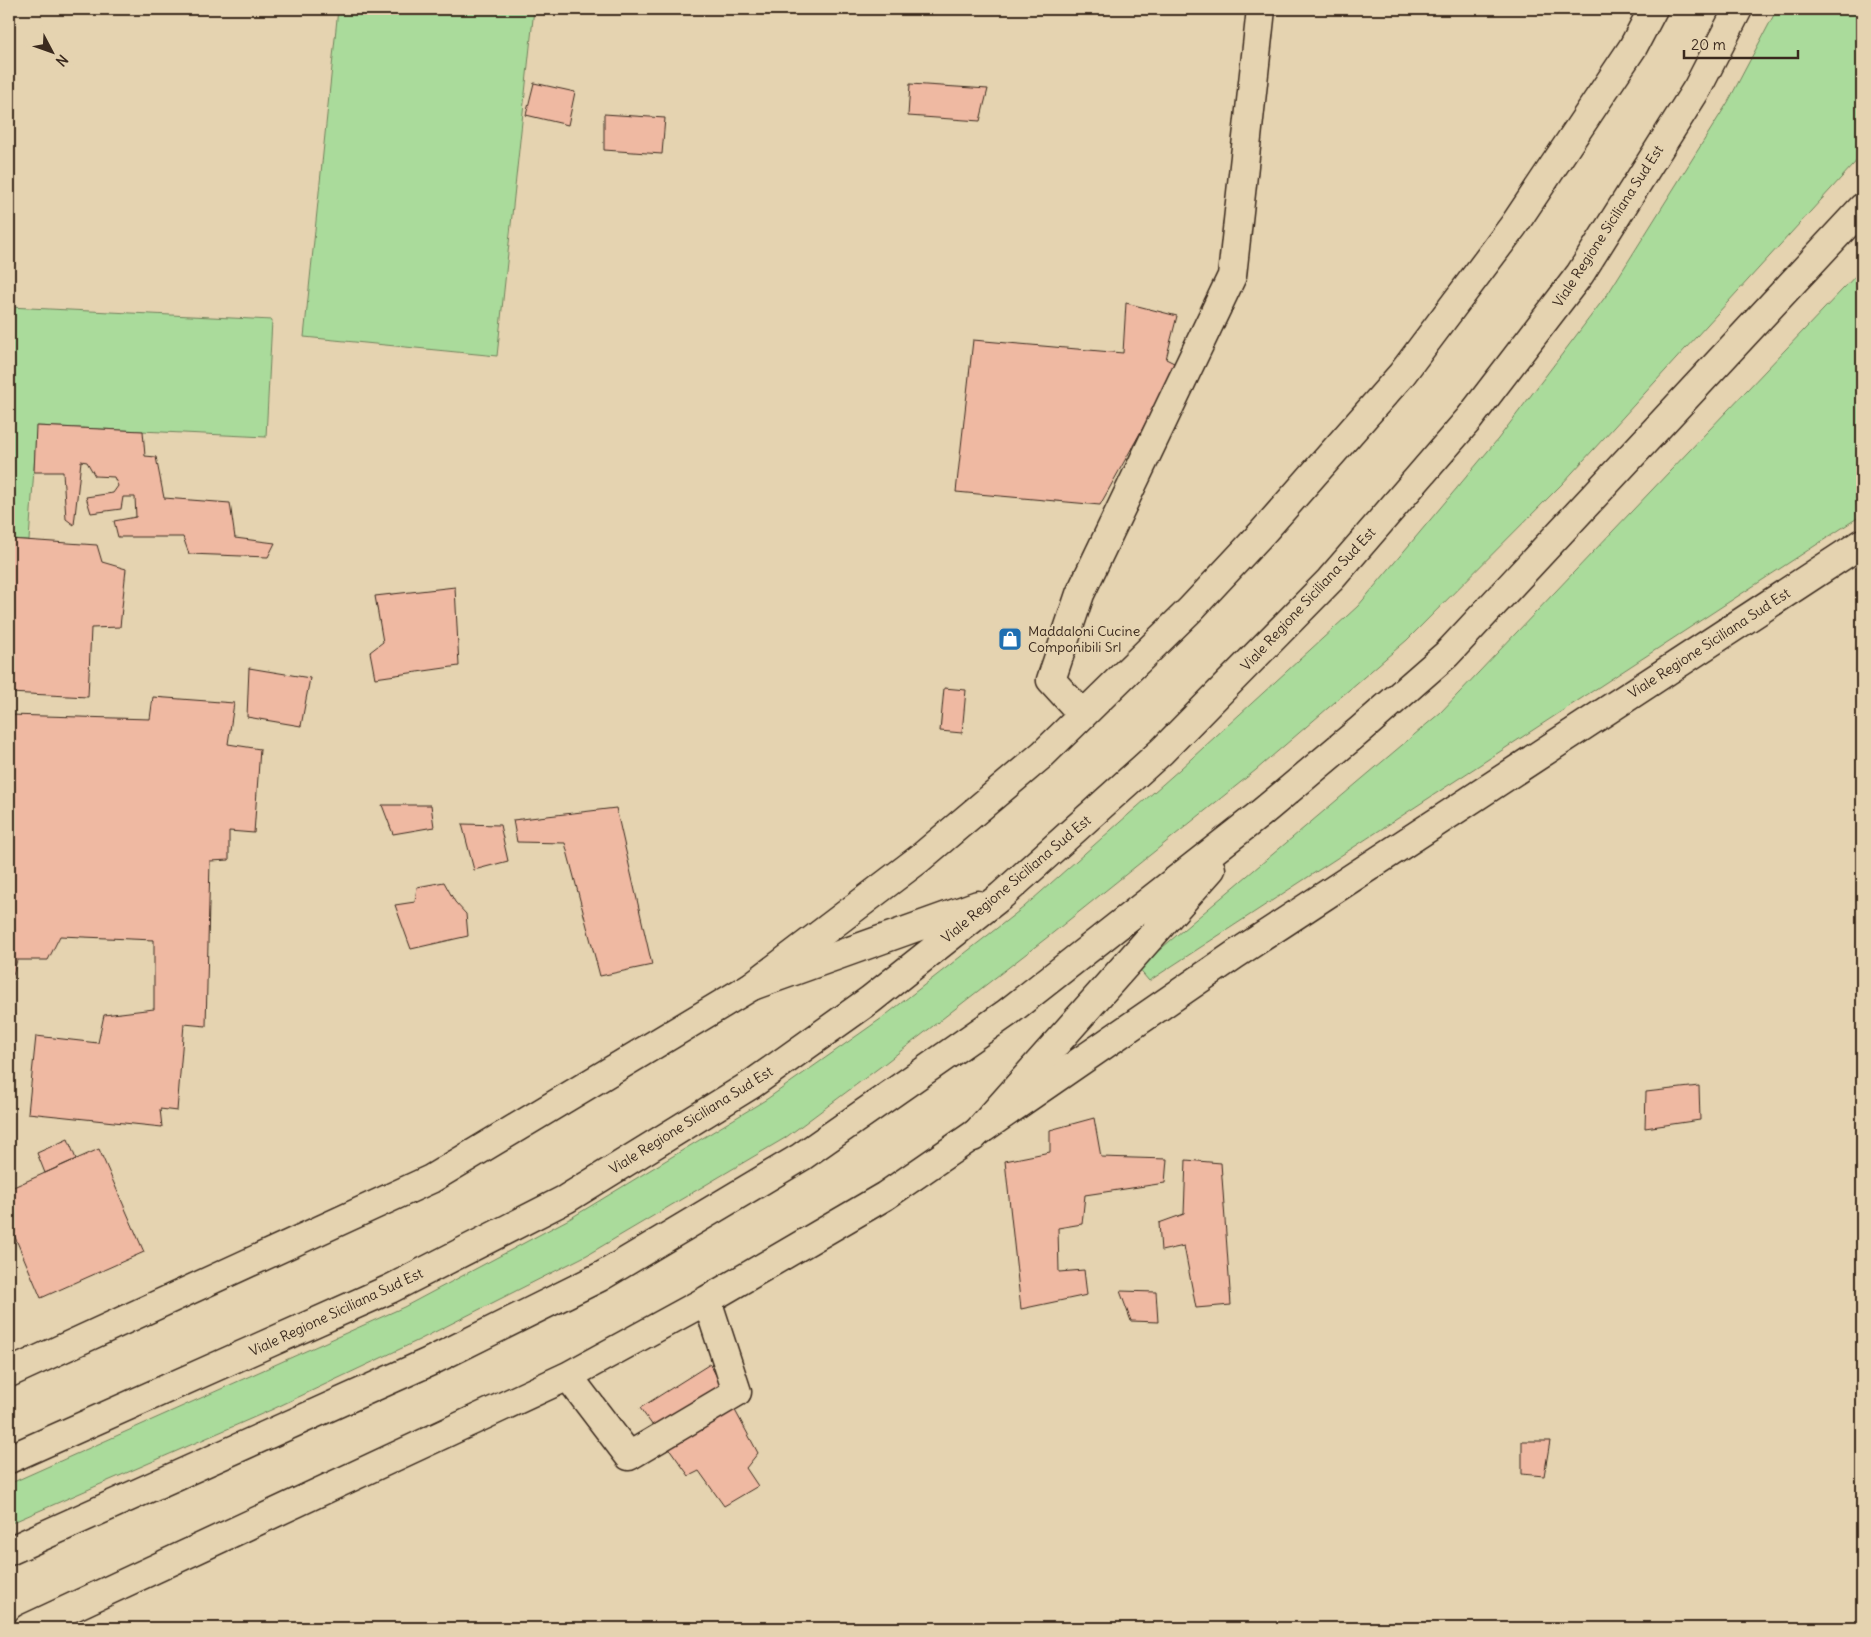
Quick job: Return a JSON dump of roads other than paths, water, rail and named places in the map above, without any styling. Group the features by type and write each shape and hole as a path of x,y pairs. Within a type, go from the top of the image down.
{"main road":[{"path":"1083,715 1051,680 1080,594 1232,276 1261,9"},
{"path":"9,1374 431,1179 752,986 919,859 1043,754 1190,610 1262,533 1402,374 1514,225 1633,47 1653,9"},
{"name":"Viale Regione Siciliana Sud Est","path":"9,1459 390,1290 566,1199 752,1084 870,1000 1001,896 1162,752 1330,580 1469,419 1580,274 1698,87 1738,9"},
{"path":"9,1551 430,1362 600,1277 801,1157 1007,1013 1260,814 1447,654 1862,208"},
{"name":"Viale Regione Siciliana Sud Est","path":"28,1628 568,1376 707,1300 885,1196 1236,954 1862,543"},
{"path":"973,1136 1260,814"},
{"path":"752,986 1001,896"},
{"path":"568,1376 629,1456 737,1392 707,1300"}],"place":[{"name":"Maddaloni Cucine Componibili Srl","path":"1010,639"}]}
